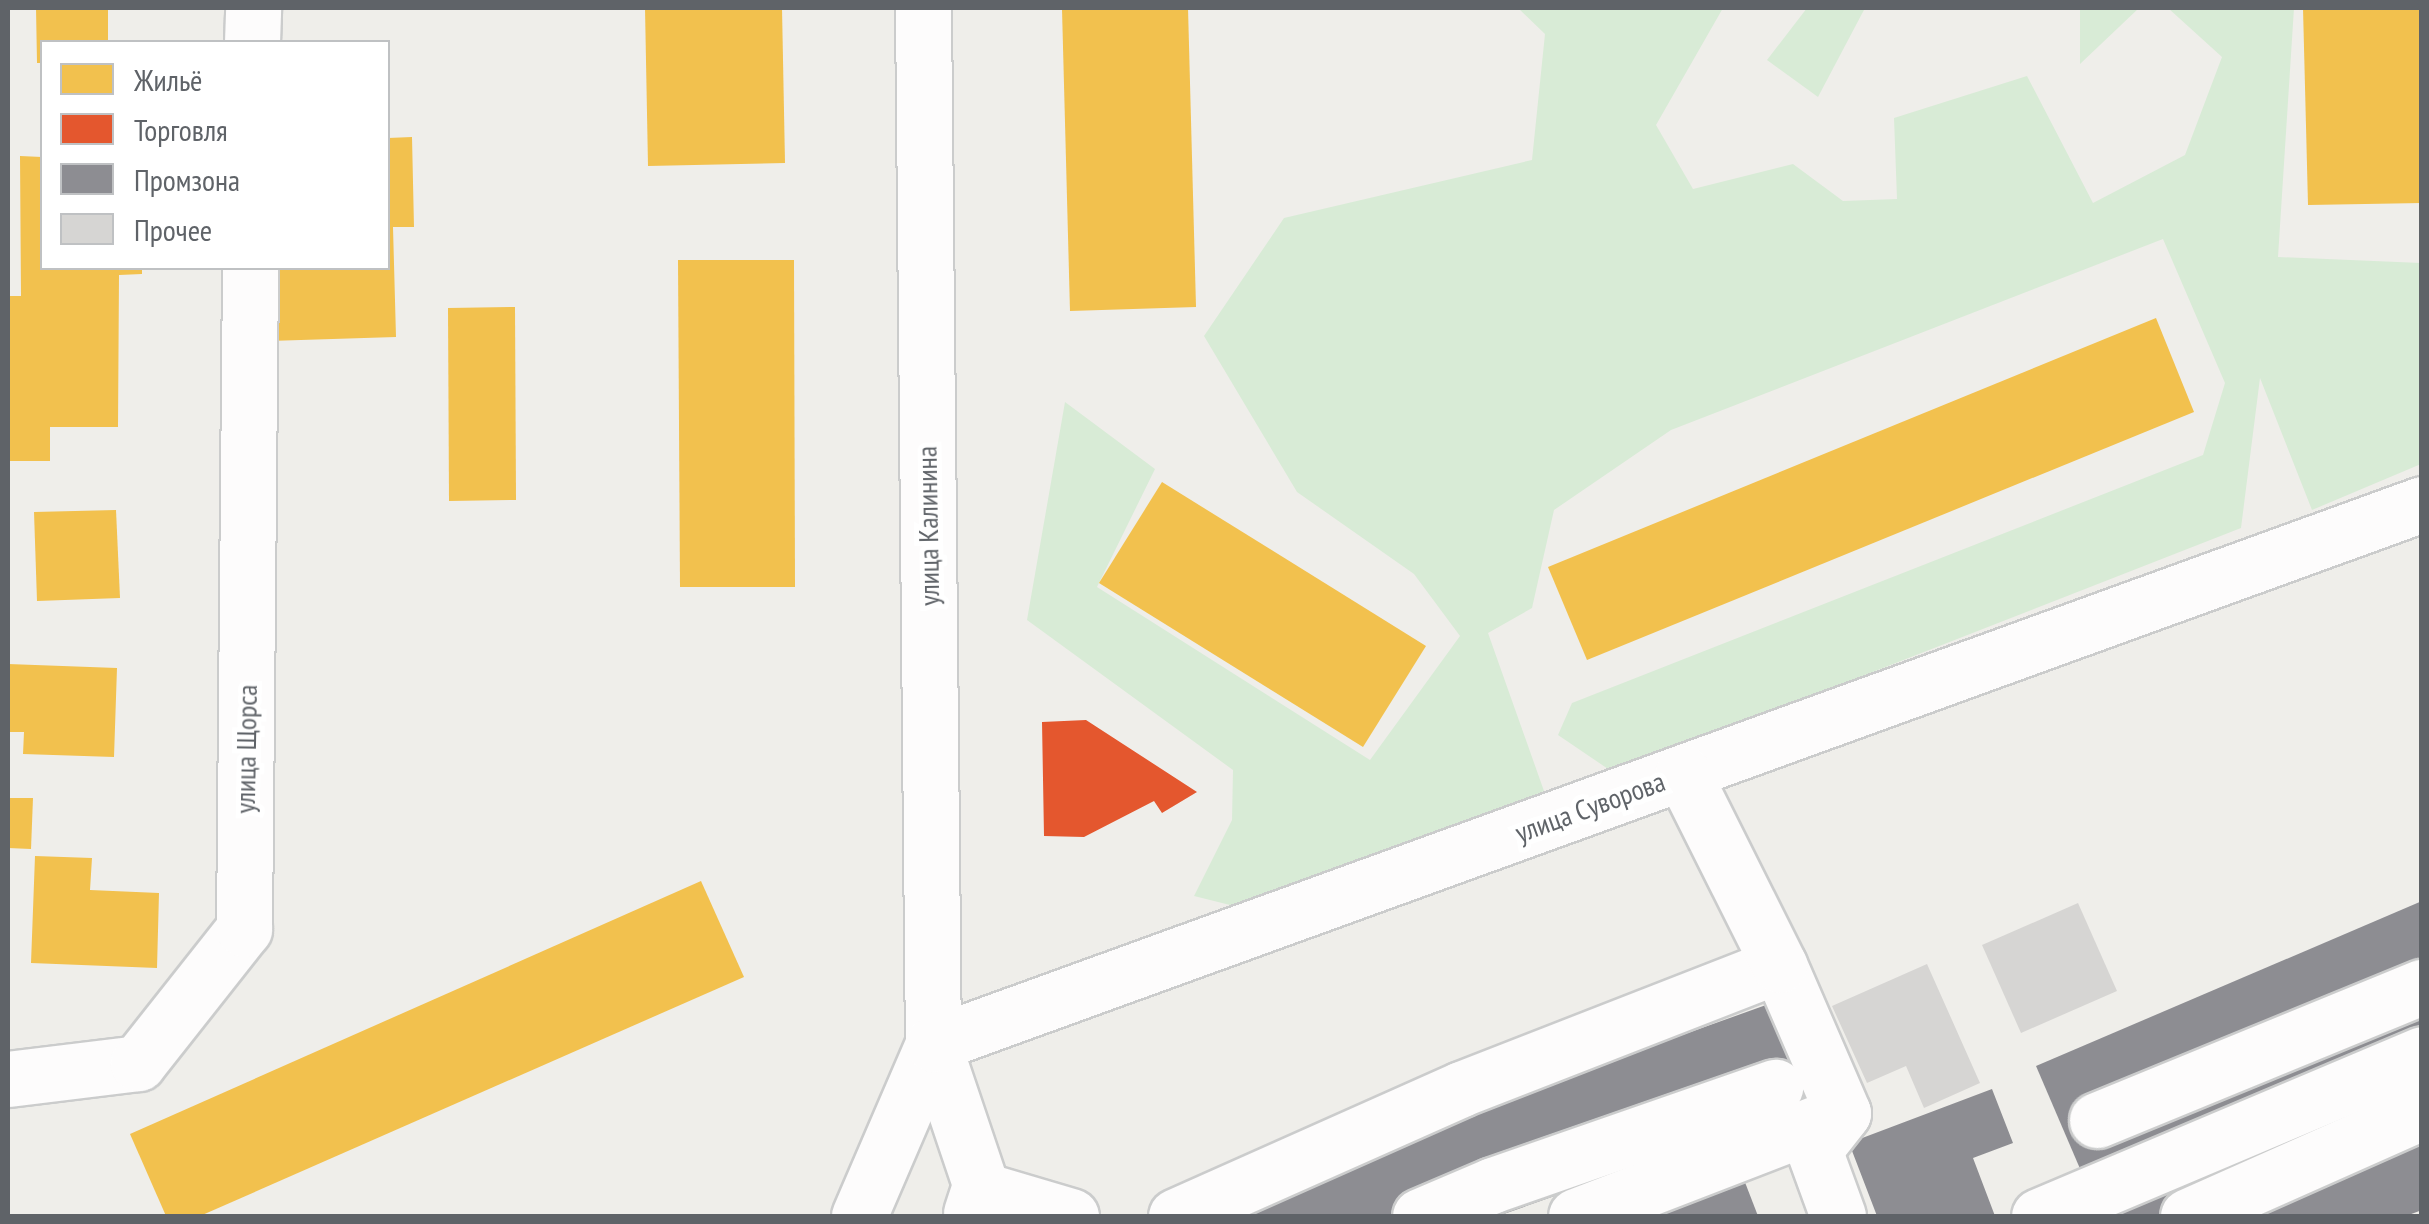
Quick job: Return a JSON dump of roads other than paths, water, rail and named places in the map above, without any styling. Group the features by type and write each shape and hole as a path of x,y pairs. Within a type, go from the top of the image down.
{"street":[{"path":"252,8 252,40"},
{"name":"улица Калинина","path":"923,8 933,1044"},
{"name":"улица Щорса","path":"8,1079 138,1062 244,930 250,270"},
{"name":"улица Суворова","path":"933,1044 2422,504"},
{"path":"1683,773 1779,964 1843,1113"},
{"path":"1176,1216 1461,1089 1779,964"},
{"path":"2097,1120 2422,987"},
{"path":"933,1044 980,1207 1072,1216"},
{"path":"859,1216 933,1044"},
{"path":"2040,1216 2422,1054"},
{"path":"1420,1216 1492,1185 1775,1087"},
{"path":"2188,1216 2422,1112"},
{"path":"1590,1214 1843,1113"},
{"path":"1838,1216 1814,1150 1843,1113"}]}
